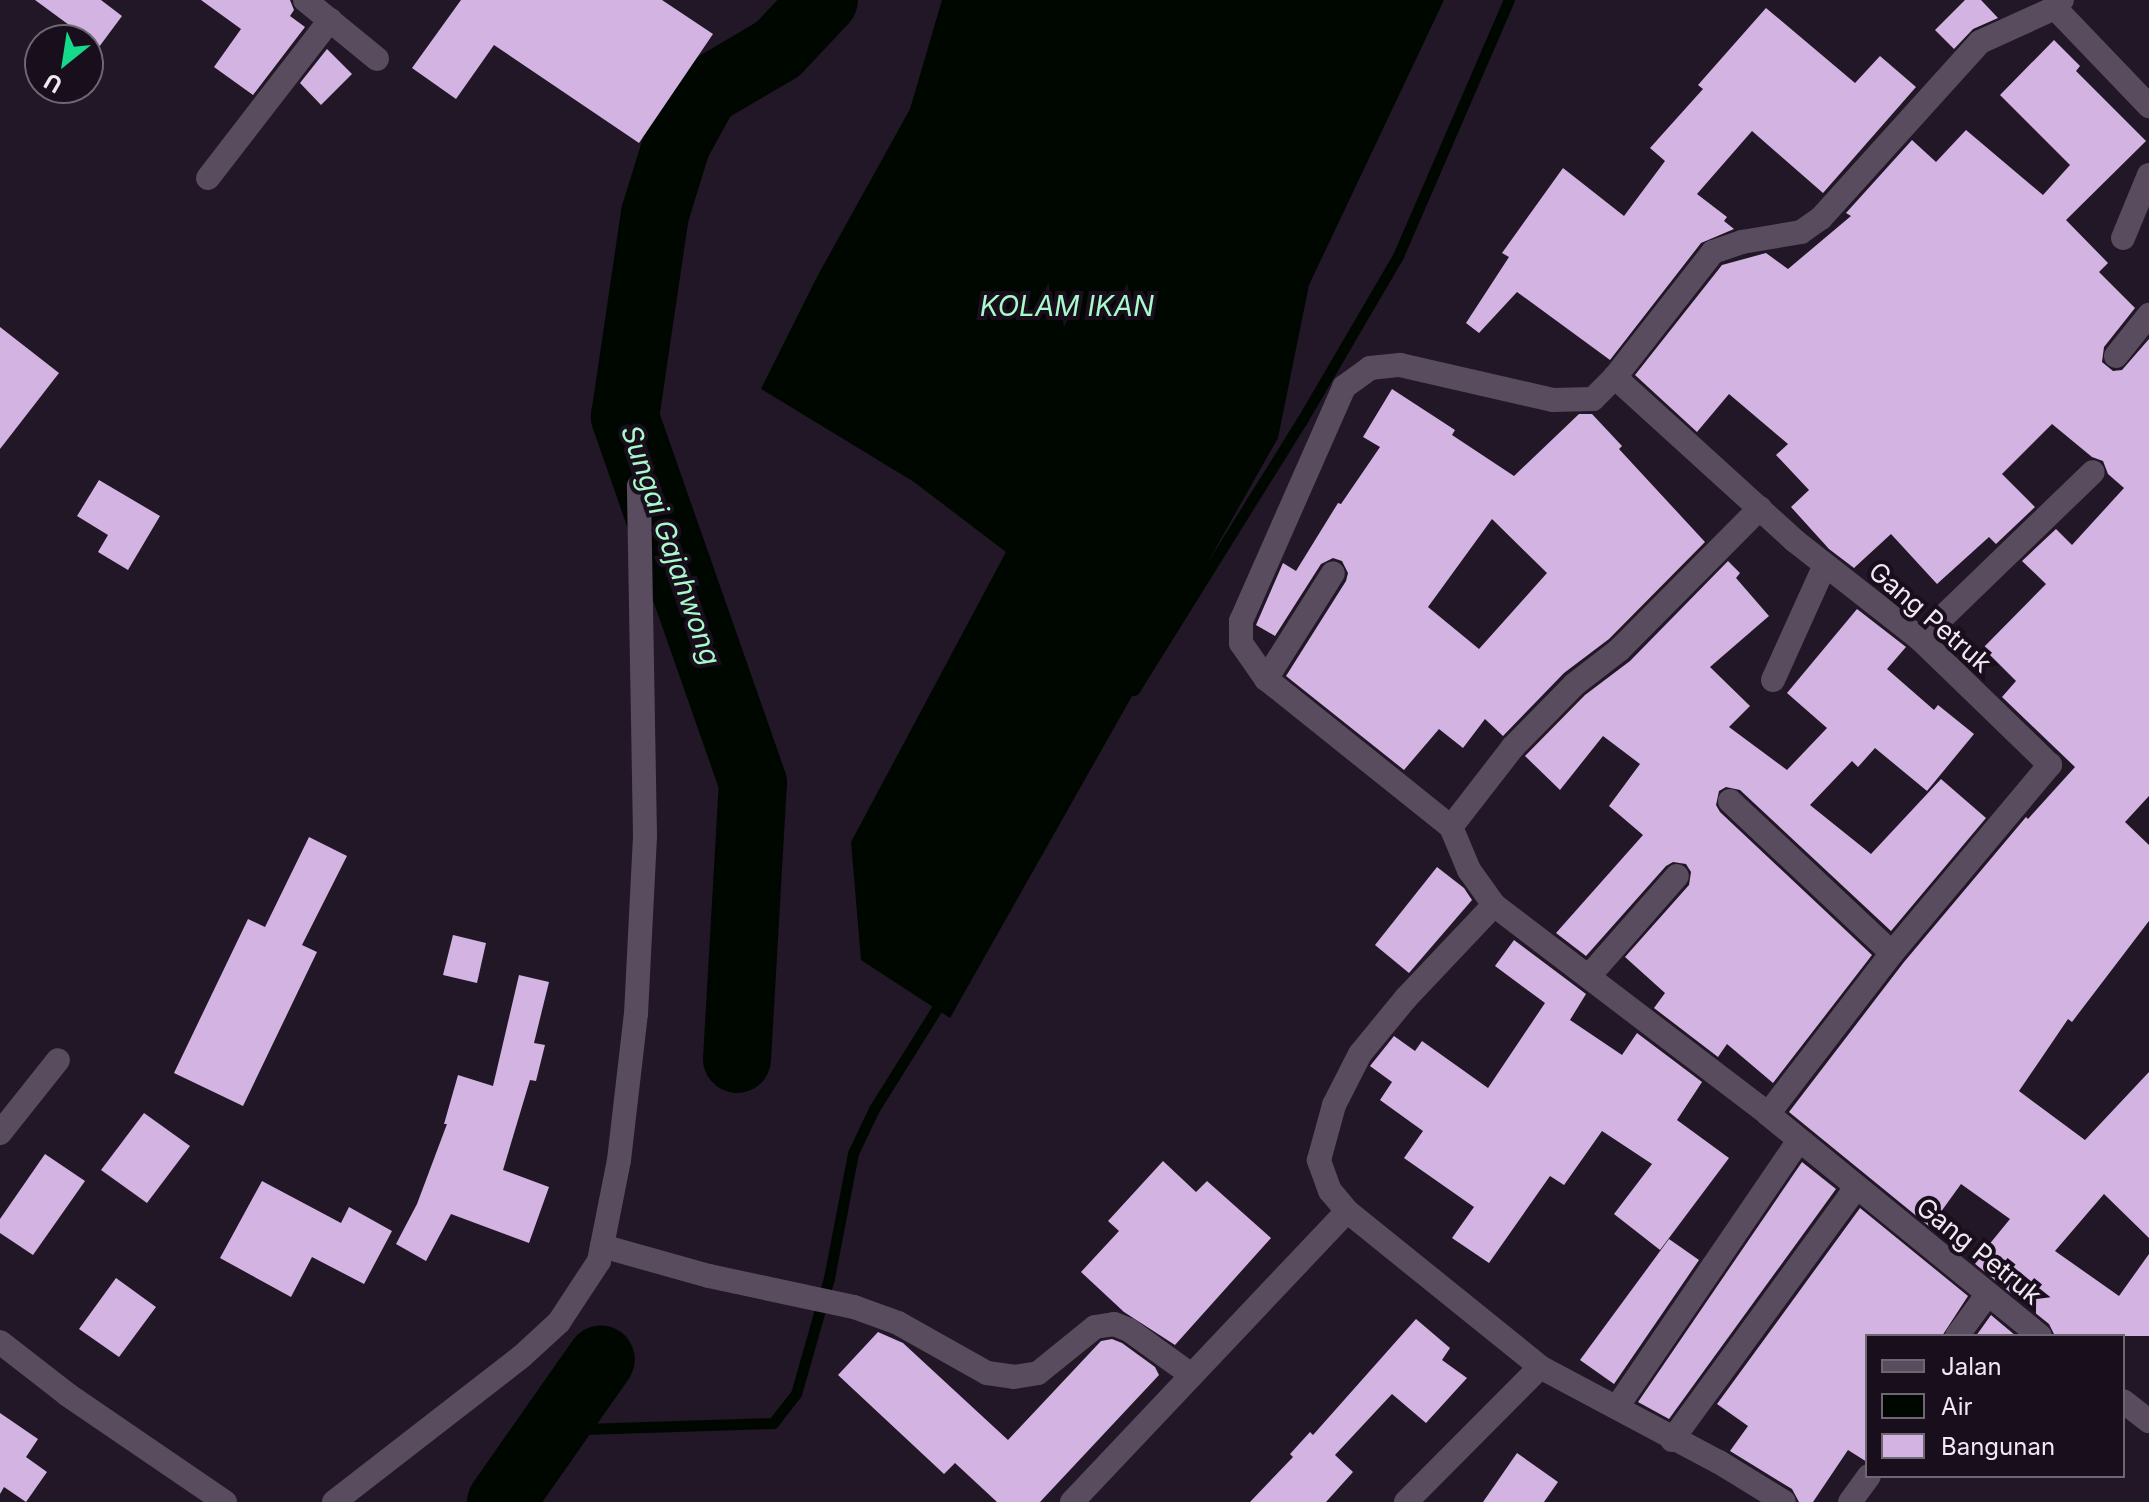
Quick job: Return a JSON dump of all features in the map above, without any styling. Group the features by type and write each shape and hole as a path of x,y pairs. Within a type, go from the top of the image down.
{"street":[{"path":"305,0 377,59"},
{"path":"1768,1114 1494,905 1469,870 1451,827 1266,679 1241,643 1241,621 1344,387 1370,368 1400,365 1539,397 1593,399 1615,377 1713,252 1742,242 1801,232 1821,218 1980,42 2058,4 2149,106"},
{"path":"208,178 330,20"},
{"path":"2123,238 2149,175"},
{"path":"2116,356 2149,315"},
{"name":"Gang Petruk","path":"1615,377 1825,565 1920,639 2050,765 1892,953 1768,1114 2037,1334"},
{"path":"1920,639 2093,472"},
{"path":"334,1502 472,1398 559,1322 599,1261 619,1160 636,1014 644,865 639,486"},
{"path":"1451,827 1513,747 1575,684 1619,650 1760,508"},
{"path":"1773,680 1825,565"},
{"path":"1266,679 1333,573"},
{"path":"1730,801 1892,953"},
{"path":"1589,976 1677,876"},
{"path":"1494,905 1406,998 1360,1054 1334,1105 1319,1160 1330,1191 1347,1211 1540,1367 1672,1440 1719,1462 1784,1502"},
{"path":"0,1133 58,1060"},
{"path":"1617,1407 1799,1140"},
{"path":"1672,1440 1856,1188"},
{"path":"1072,1502 1347,1211"},
{"path":"602,1246 709,1276 854,1307 898,1323 987,1373 1014,1377 1038,1373 1095,1327 1114,1324 1129,1330 1190,1374"},
{"path":"1958,1334 1987,1295"},
{"path":"0,1342 68,1395 225,1502"},
{"path":"1406,1502 1540,1367"},
{"path":"2125,1403 2149,1421"},
{"path":"1850,1502 1868,1478"}],"water":[{"name":"KOLAM IKAN","path":"942,0 1444,0 1309,285 1278,438 950,1018 861,960 851,842 1006,552 914,482 761,389 818,275 910,109"}],"building":[{"path":"35,0 101,0 122,16 104,40 104,24 68,24"},
{"path":"201,0 290,0 294,10 290,16 305,27 253,95 214,67 241,29"},
{"path":"461,0 662,0 713,34 639,143 494,45 456,99 412,68"},
{"path":"1965,0 1981,0 1998,18 1973,29 1954,49 1935,30"},
{"path":"1766,8 1855,83 1880,56 1916,87 1823,193 1752,131 1697,194 1727,217 1724,221 1734,229 1701,243 1610,360 1517,292 1479,333 1466,323 1509,257 1502,253 1563,168 1624,216 1665,161 1650,148 1703,89 1698,85"},
{"path":"2054,40 2080,66 2076,71 2146,141 2066,220 2108,263 2099,272 2135,308 2104,347 2102,362 2113,371 2122,370 2149,339 2149,796 2125,822 2149,845 2149,921 2072,1022 2068,1019 2019,1091 2085,1140 2149,1072 2149,1238 2104,1194 2055,1251 2119,1296 2149,1254 2149,1336 2054,1334 2049,1324 1974,1263 2010,1219 1961,1184 1930,1227 1789,1112 1904,962 2026,817 2028,819 2075,767 2002,697 2016,681 1983,648 2046,584 2022,561 2056,529 2072,545 2124,488 2108,474 2103,461 2092,457 2052,424 2002,474 2035,507 1996,544 1989,537 1937,584 1891,534 1854,568 1829,549 1791,507 1809,490 1776,455 1788,444 1729,394 1697,432 1635,375 1722,265 1766,253 1788,269 1851,216 1846,213 1912,140 1936,162 1966,130 2043,195 2070,165 2000,95"},
{"path":"327,49 352,74 321,105 300,83"},
{"path":"0,327 59,373 0,449"},
{"path":"1392,389 1455,430 1452,435 1514,476 1579,414 1592,414 1622,446 1619,449 1705,542 1609,639 1564,673 1503,736 1485,719 1463,748 1439,729 1404,770 1286,676 1346,581 1348,573 1342,561 1333,558 1321,564 1275,636 1256,625 1283,563 1296,571 1338,503 1341,504 1380,447 1363,437","holes":["1492,519 1547,573 1479,649 1428,607"]},
{"path":"99,480 160,516 128,570 98,552 108,535 77,516"},
{"path":"1728,561 1740,573 1736,578 1769,616 1710,667 1750,706 1729,727 1787,770 1827,728 1787,693 1857,609 1906,647 1887,669 1934,710 1938,705 1974,734 1927,791 1875,748 1858,767 1852,761 1810,805 1871,854 1941,779 1986,818 1891,931 1740,790 1726,787 1719,791 1716,805 1720,812 1872,955 1773,1083 1727,1044 1718,1057 1654,1008 1665,993 1625,957 1689,885 1691,872 1686,864 1673,862 1666,866 1586,956 1556,933 1643,835 1609,806 1640,764 1603,736 1560,790 1525,756 1585,695 1630,661"},
{"path":"309,837 347,856 302,945 317,952 243,1106 174,1073 248,919 265,927"},
{"path":"1437,867 1464,888 1472,900 1409,973 1375,945"},
{"path":"453,935 486,943 477,983 443,975"},
{"path":"1514,940 1586,994 1570,1020 1622,1055 1637,1033 1702,1082 1677,1120 1729,1158 1660,1250 1614,1214 1652,1164 1602,1131 1564,1185 1550,1176 1489,1263 1452,1238 1474,1207 1404,1158 1423,1131 1380,1100 1392,1082 1370,1066 1394,1036 1415,1051 1422,1041 1488,1088 1545,1003 1495,966"},
{"path":"519,975 549,982 534,1043 545,1045 536,1081 530,1080 503,1170 549,1187 529,1243 451,1214 426,1261 396,1244 417,1204 447,1124 444,1124 458,1075 493,1086"},
{"path":"144,1113 190,1146 147,1203 101,1170"},
{"path":"45,1154 85,1181 33,1255 0,1233 0,1219"},
{"path":"1163,1161 1196,1192 1207,1181 1271,1238 1175,1345 1124,1312 1081,1272 1119,1231 1108,1221"},
{"path":"1802,1162 1836,1189 1669,1419 1638,1402"},
{"path":"262,1181 341,1223 349,1207 392,1231 364,1284 312,1257 291,1297 220,1258"},
{"path":"1860,1208 1968,1296 1943,1334 1865,1334 1865,1461 1848,1450 1813,1502 1799,1502 1792,1489 1730,1451 1748,1426 1717,1404"},
{"path":"1669,1239 1699,1260 1614,1384 1580,1360"},
{"path":"116,1278 156,1307 119,1357 79,1329"},
{"path":"1991,1315 2014,1334 1977,1334"},
{"path":"1416,1319 1450,1348 1442,1360 1467,1378 1426,1423 1392,1394 1335,1455 1353,1472 1326,1502 1250,1502 1293,1457 1290,1454 1310,1432 1313,1435"},
{"path":"878,1332 903,1343 1008,1440 1101,1341 1112,1339 1122,1343 1155,1367 1159,1375 1040,1502 997,1502 955,1463 944,1474 838,1375"},
{"path":"0,1413 38,1439 26,1457 47,1472 26,1502 4,1487 0,1494"},
{"path":"1517,1453 1558,1482 1544,1502 1483,1502"}],"waterway":[{"name":"Sungai Gajahwong","path":"737,1059 753,783 625,417 655,214 677,143 705,92 778,49 824,0"},
{"path":"1134,690 1301,422 1398,256 1509,0"},
{"path":"551,1430 773,1423 796,1394 829,1278 853,1153 874,1109 944,997"},
{"name":"Sungai Gajahwong","path":"501,1502 601,1359"}]}
